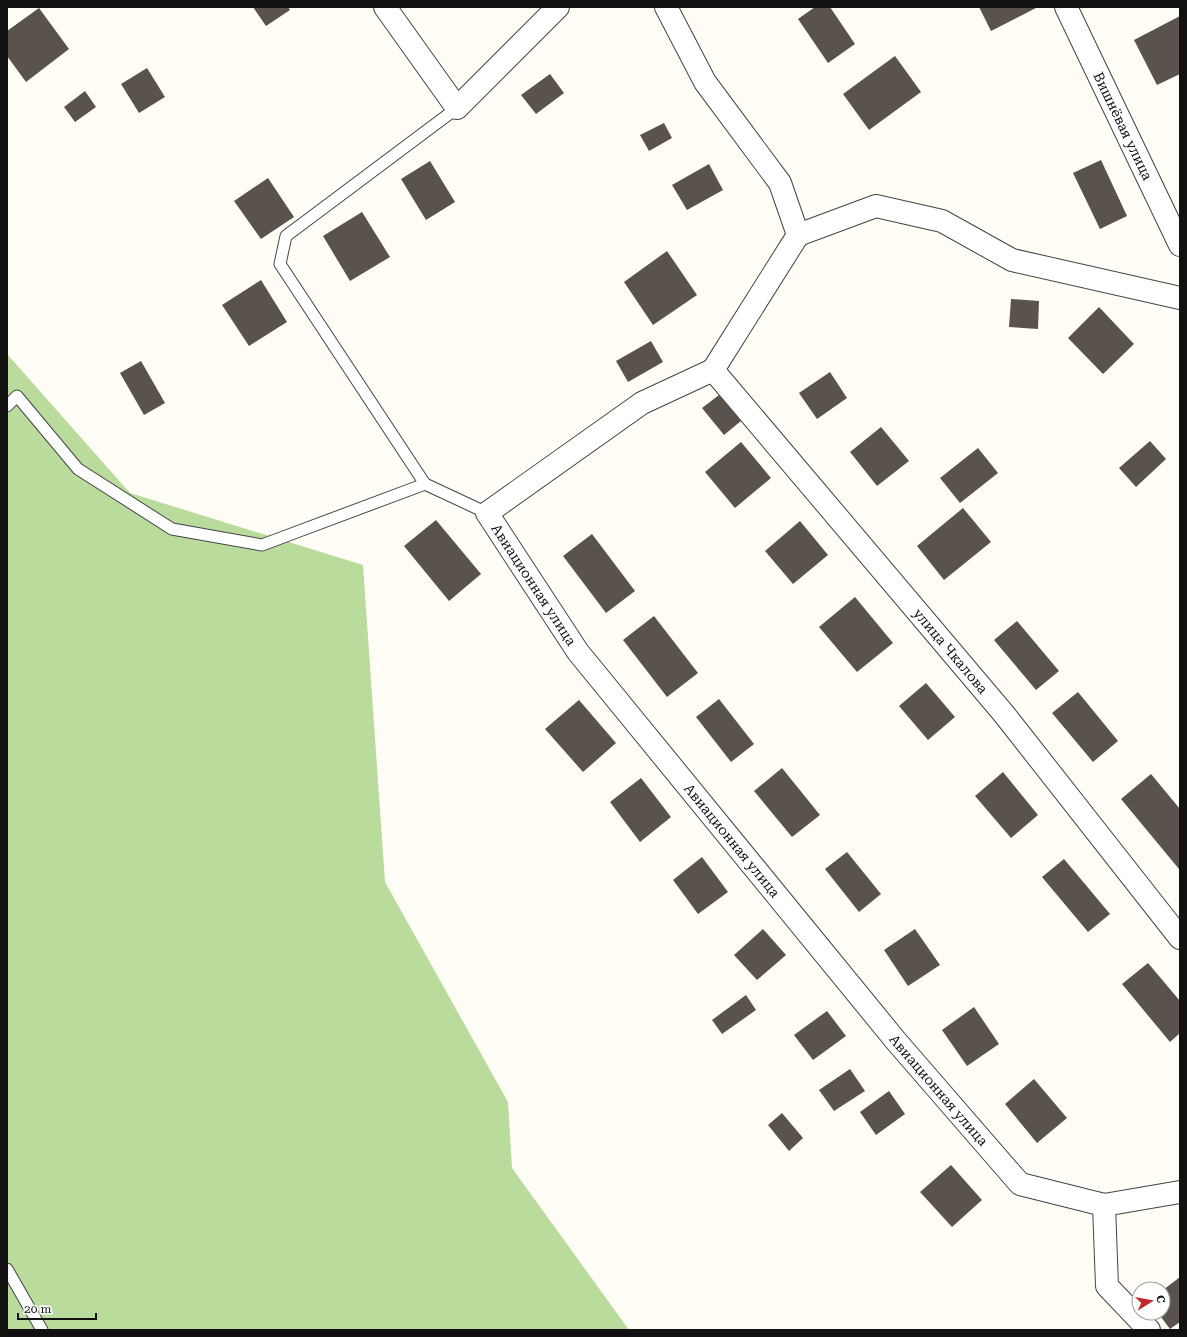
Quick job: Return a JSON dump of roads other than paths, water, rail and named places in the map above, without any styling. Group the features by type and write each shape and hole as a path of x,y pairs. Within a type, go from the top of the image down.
{"street":[{"path":"385,7 457,108 558,7"},
{"path":"666,7 705,82 780,183 798,235"},
{"name":"Вишнёвая улица","path":"1066,7 1180,245"},
{"path":"713,370 798,235 876,206 942,221 1012,260 1180,298"},
{"name":"Авиационная улица","path":"713,370 642,403 487,513 578,652 896,1041 1020,1184 1104,1204"},
{"name":"улица Чкалова","path":"713,370 1004,714 1180,938"},
{"path":"1149,1330 1107,1286 1104,1204 1180,1192"}],"lane":[{"path":"457,108 286,236 280,264 425,484 487,513"},
{"path":"7,406 18,396 78,469 172,529 262,545 425,484"},
{"path":"7,1269 42,1330"}]}
